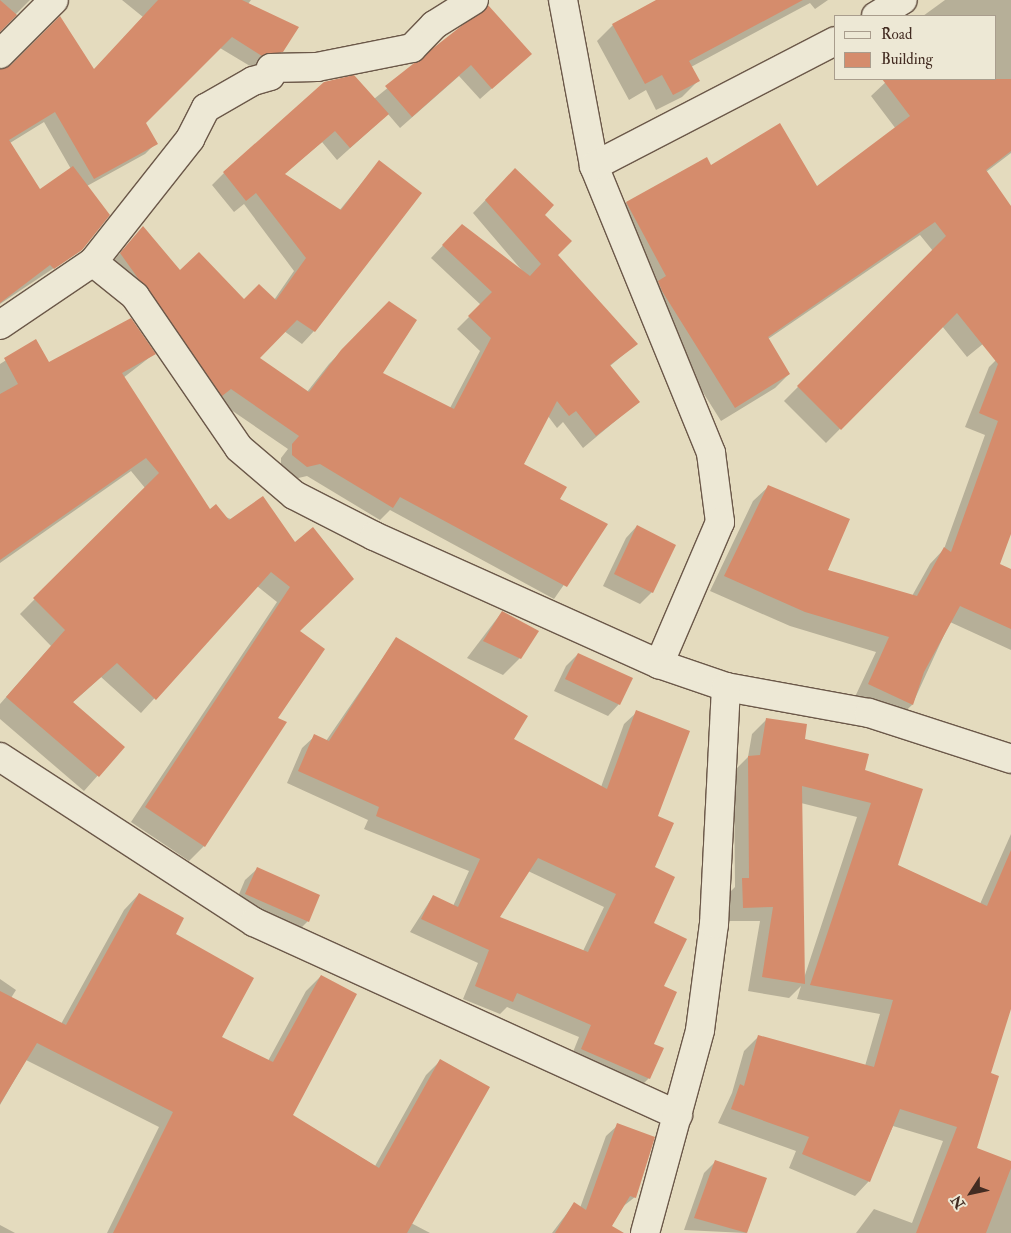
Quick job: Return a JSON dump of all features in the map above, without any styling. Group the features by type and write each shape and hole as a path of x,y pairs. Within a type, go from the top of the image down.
{"street":[{"path":"0,54 54,0"},
{"path":"0,325 93,262 190,139 206,108 253,81 270,76 271,68 317,67 412,48 434,25 474,0"},
{"path":"563,0 594,166 711,453 720,522 659,664"},
{"path":"878,15 903,0"},
{"path":"594,166 834,42"},
{"path":"93,262 134,296 239,448 294,495 374,536 659,664 726,687 868,713 1011,759"},
{"path":"645,1233 700,1030 714,924 726,687"},
{"path":"0,756 254,922 678,1115"}],"building":[{"path":"0,0 17,15 0,32"},
{"path":"158,0 242,0 299,27 283,52 262,56 232,37 146,123 158,144 94,179 55,112 9,140 40,189 73,166 110,215 82,250 54,269 50,265 0,303 0,69 11,65 60,16 94,69"},
{"path":"656,0 803,0 689,61 700,81 673,95 662,75 645,84 612,24"},
{"path":"488,5 532,54 492,89 471,65 412,117 385,86"},
{"path":"354,75 389,114 350,148 335,131 285,174 341,210 379,160 422,193 315,332 297,320 260,358 309,392 341,350 389,301 417,320 383,373 454,409 491,338 468,316 492,292 442,245 462,224 530,276 541,264 485,200 515,168 554,205 545,215 572,241 558,255 638,344 610,365 640,402 596,436 576,411 569,416 557,401 524,464 567,487 560,499 608,524 567,587 400,497 393,508 320,464 307,467 292,455 292,444 299,436 231,389 222,396 120,253 143,226 180,270 199,252 244,299 259,284 276,300 306,258 256,193 246,201 223,172 324,82"},
{"path":"1011,79 1011,151 986,170 1011,206 1011,534 1000,564 1011,569 1011,629 960,606 924,672 913,705 868,684 889,637 805,612 724,576 768,485 850,519 828,570 917,596 944,547 951,552 998,421 979,413 998,364 957,313 841,430 797,386 946,236 935,222 768,337 790,374 735,408 662,291 658,281 666,276 626,202 707,157 711,165 780,123 817,186 910,116 883,80"},
{"path":"131,318 156,354 122,373 210,509 216,504 229,520 263,496 295,542 313,527 354,579 300,631 325,649 278,718 287,722 205,847 145,807 290,587 271,572 156,700 117,663 73,702 125,747 99,777 6,697 65,630 33,598 159,473 146,458 0,560 0,394 18,384 4,358 36,339 49,362"},
{"path":"637,525 676,545 653,593 614,574"},
{"path":"502,611 539,631 521,659 483,641"},
{"path":"396,637 528,716 514,739 607,789 636,710 690,731 658,816 674,823 655,867 675,877 654,923 687,939 664,986 677,992 654,1044 664,1048 650,1079 581,1049 591,1025 517,993 513,1002 475,986 489,950 421,919 433,895 458,907 480,859 376,816 379,807 298,771 314,734 329,741","holes":["538,858 616,894 588,952 500,917"]},
{"path":"578,653 633,678 620,705 565,679"},
{"path":"766,718 807,724 805,739 869,754 865,770 923,789 898,865 987,906 1011,850 1011,1009 991,1073 999,1076 977,1148 1011,1161 1011,1168 986,1233 916,1233 957,1127 900,1109 870,1182 802,1154 809,1137 731,1109 740,1084 744,1086 758,1035 874,1067 893,1000 810,985 871,803 802,786 805,984 762,977 773,907 743,908 742,878 749,878 748,756 760,755"},
{"path":"257,867 320,895 309,922 245,894"},
{"path":"139,893 184,918 176,934 254,978 222,1037 273,1062 321,975 357,994 293,1115 379,1168 440,1059 490,1087 407,1233 113,1233 173,1112 37,1043 0,1104 0,991 66,1025"},
{"path":"617,1123 655,1137 636,1198 630,1196 612,1226 624,1233 555,1233 574,1202 586,1210"},
{"path":"715,1160 767,1178 747,1233 694,1218"}]}
